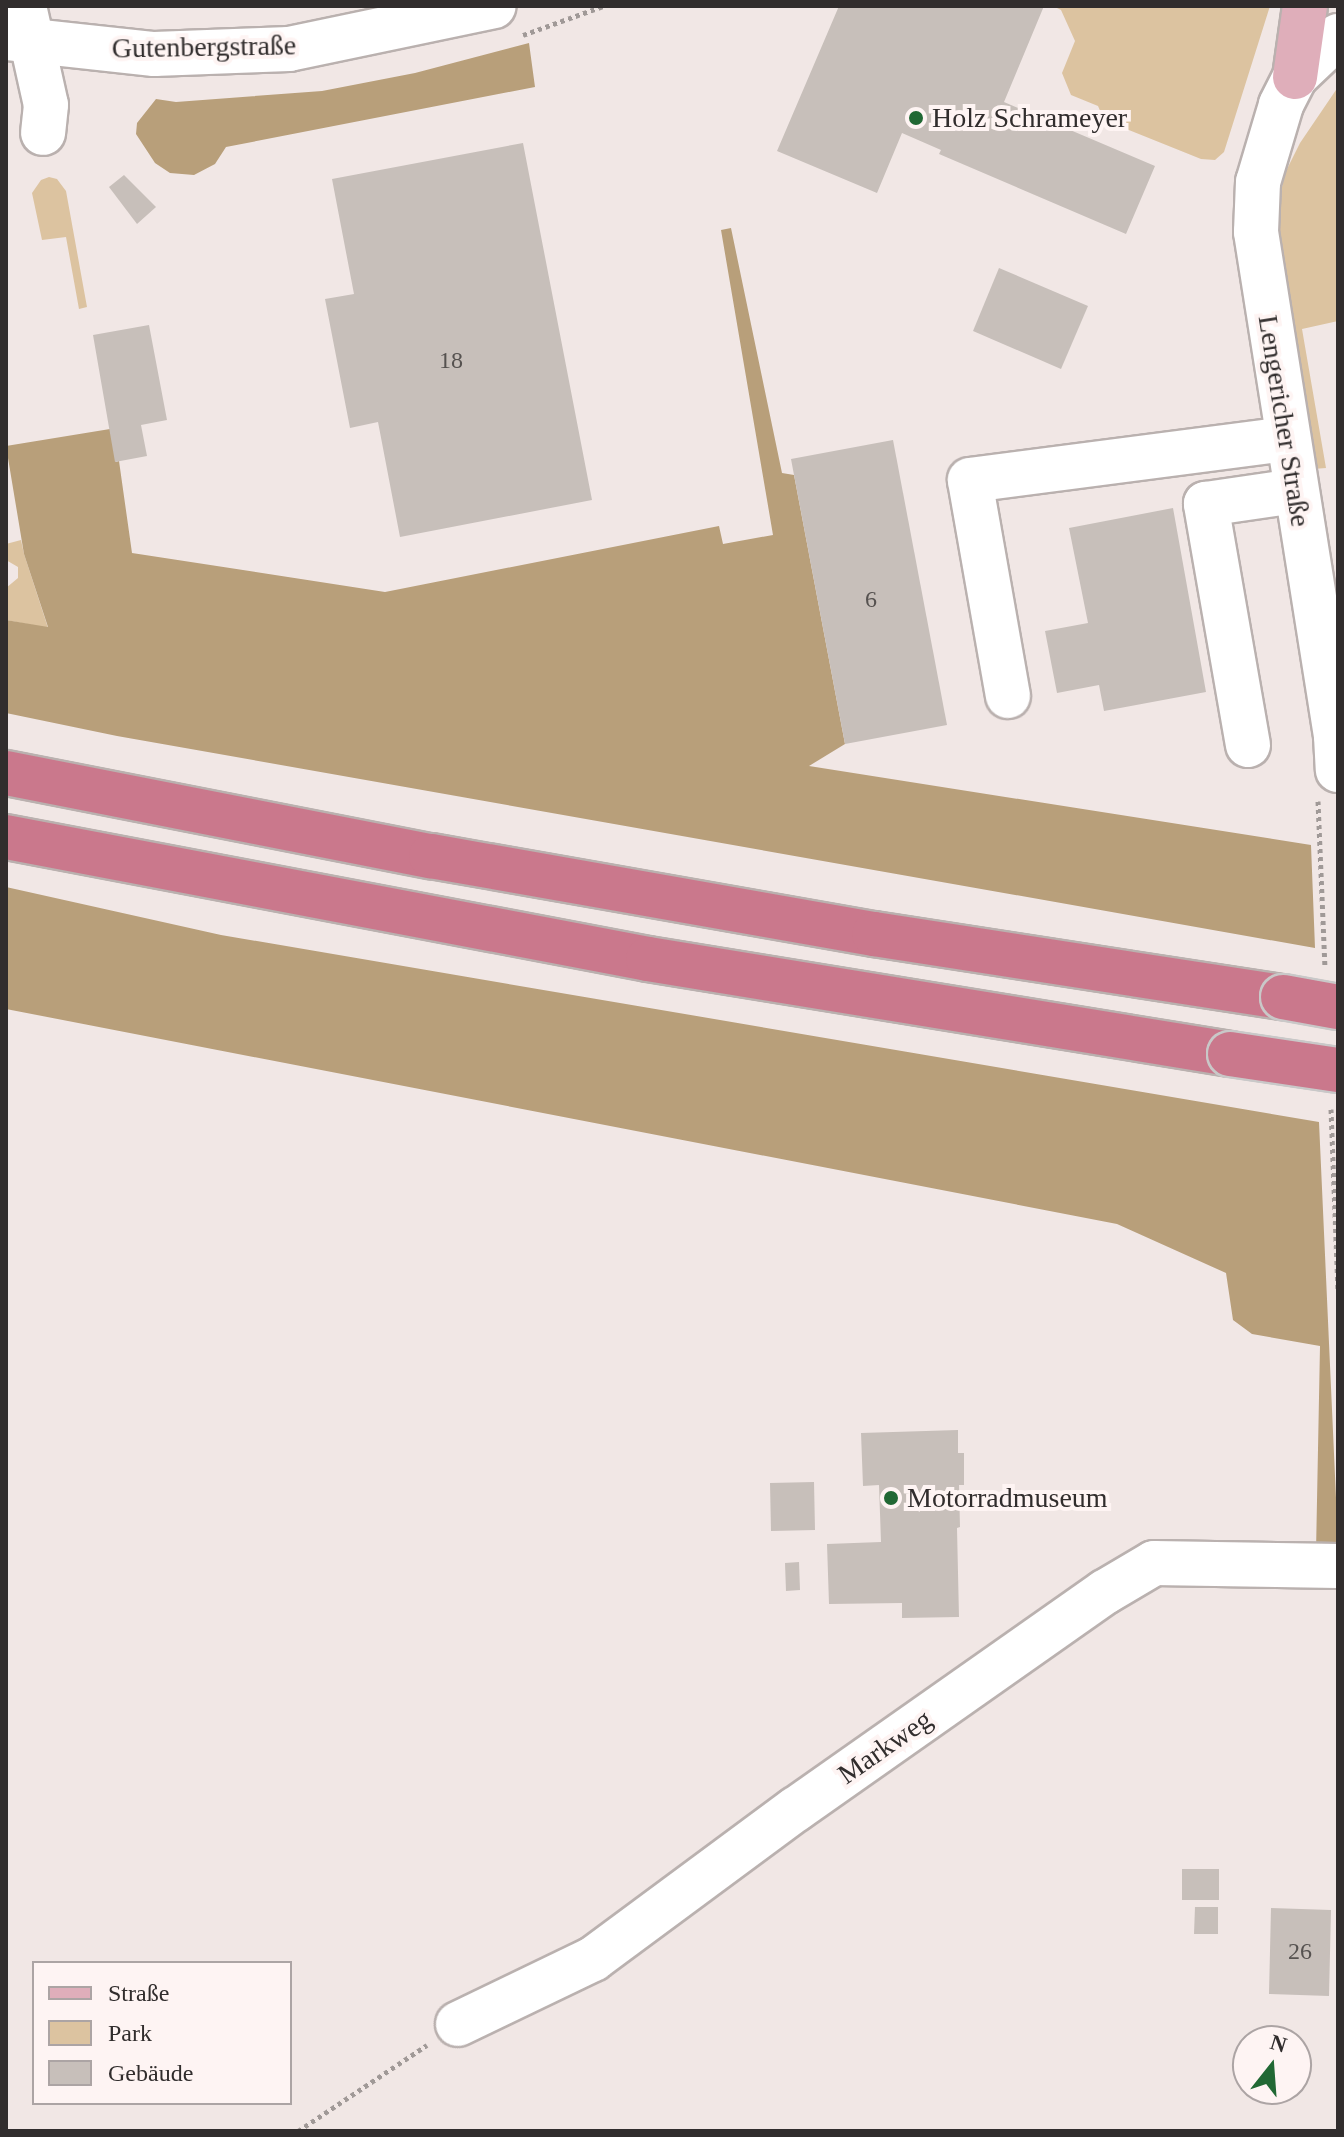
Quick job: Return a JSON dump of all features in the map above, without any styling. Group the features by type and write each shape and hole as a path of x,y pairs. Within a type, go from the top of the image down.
{"highway":[{"path":"6,773 446,859 904,939 1338,1007"},
{"path":"6,837 648,959 1338,1070"}],"main road":[{"name":"Lengericher Straße","path":"1295,77 1305,6"}],"street":[{"name":"Gutenbergstraße","path":"20,29 154,54 289,49 494,6"},
{"path":"20,29 46,105 43,133"},
{"name":"Lengericher Straße","path":"1338,36 1295,77 1266,146 1258,182 1256,232 1336,736 1338,770"},
{"path":"1008,696 970,480 1287,439"},
{"path":"1248,745 1206,504 1295,491"},
{"name":"Markweg","path":"458,2024 593,1959 796,1809 1105,1592 1154,1563 1338,1566"}],"path":[{"path":"298,2131 458,2024"}],"green space":[{"path":"1053,6 1270,6 1224,152 1215,160 1201,159 1104,120 1098,106 1071,95 1062,73 1075,41 1061,10"},
{"path":"1338,87 1338,321 1302,329 1326,468 1313,469 1280,312 1277,210 1285,173 1300,143"},
{"path":"49,177 57,179 66,191 87,307 79,309 66,237 42,240 32,193 41,180"},
{"path":"21,540 48,628 6,620 6,588 18,578 18,567 6,560 6,544"}],"shaded area":[{"path":"529,43 535,87 226,147 215,164 194,175 170,173 155,163 136,134 137,123 156,99 176,102 322,91 415,73"},
{"path":"731,228 782,473 794,475 845,744 809,766 1311,845 1315,948 117,736 6,713 6,620 48,627 24,554 6,446 110,429 116,462 119,461 132,553 385,592 719,526 723,544 773,535 721,230"},
{"path":"6,887 221,935 1319,1122 1338,1542 1316,1552 1320,1346 1252,1334 1233,1320 1226,1273 1117,1224 6,1009"}],"building":[{"name":"Holz Schrameyer","path":"839,6 1044,6 1004,102 1155,166 1126,234 939,154 941,150 902,133 877,193 777,151"},
{"path":"523,143 592,500 400,537 378,422 350,428 325,299 354,294 332,179"},
{"path":"124,175 156,207 137,224 109,187"},
{"path":"999,268 1088,306 1061,369 973,331"},
{"path":"149,325 167,420 141,425 147,456 115,462 93,335"},
{"path":"893,440 947,725 845,744 791,459"},
{"path":"1173,508 1206,692 1104,711 1099,685 1057,693 1045,631 1088,623 1069,528"},
{"path":"958,1430 958,1453 964,1453 964,1485 959,1485 960,1527 957,1528 959,1617 902,1618 902,1603 829,1604 827,1544 881,1542 879,1485 863,1486 861,1433"},
{"path":"814,1482 815,1530 771,1531 770,1483"},
{"path":"799,1562 800,1590 786,1591 785,1563"},
{"path":"1182,1869 1219,1869 1219,1900 1182,1900"},
{"path":"1195,1907 1218,1907 1218,1934 1194,1934"},
{"path":"1271,1908 1331,1910 1329,1996 1269,1994"}],"place":[{"name":"Holz Schrameyer","path":"916,118"},
{"name":"Motorradmuseum","path":"891,1498"}]}
